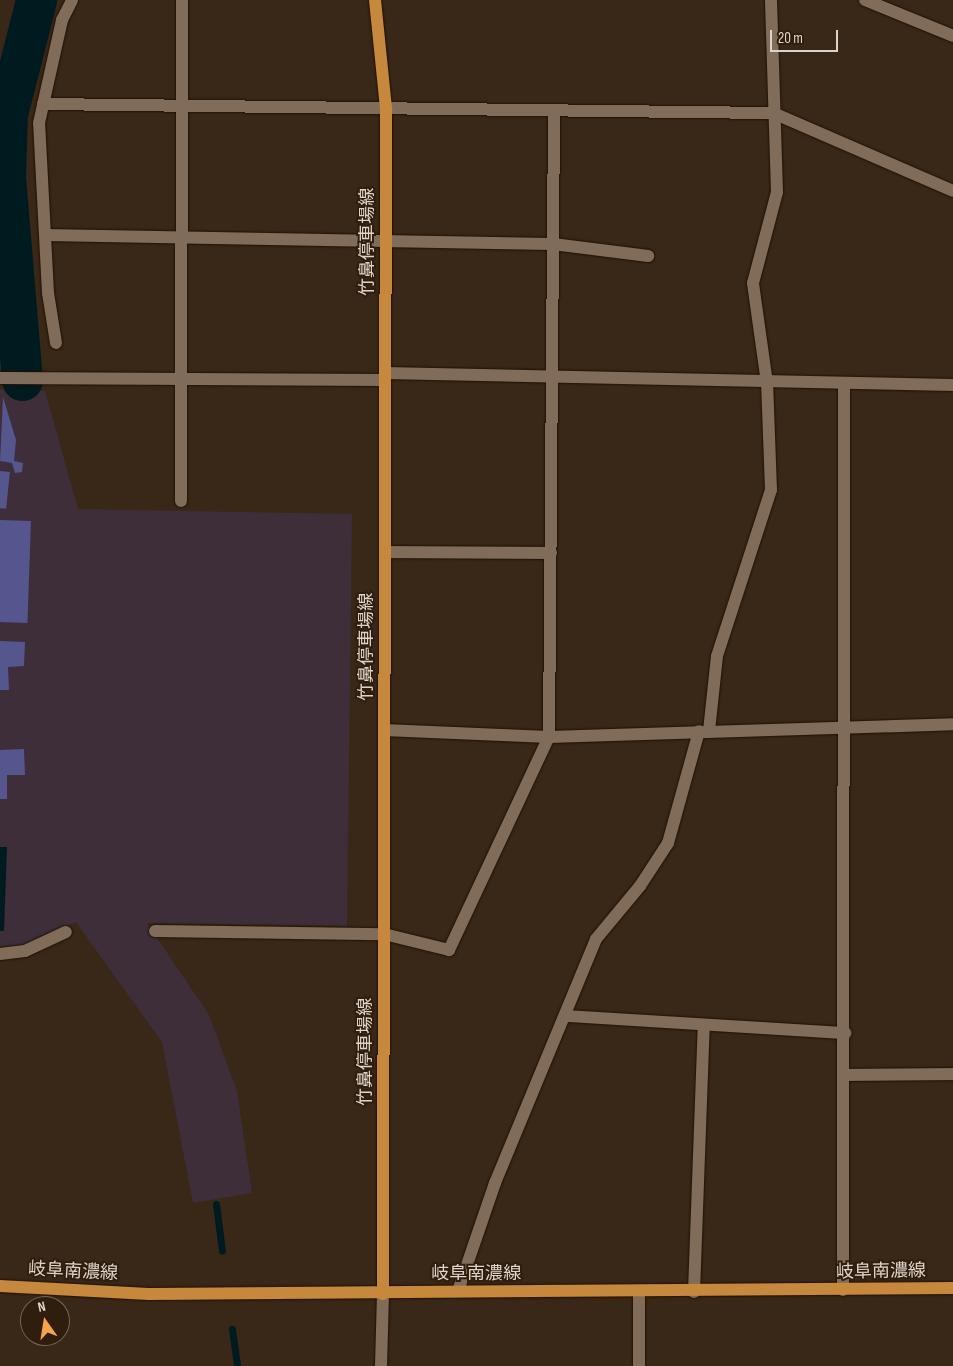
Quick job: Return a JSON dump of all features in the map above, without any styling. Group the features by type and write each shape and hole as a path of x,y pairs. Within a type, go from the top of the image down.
{"main road":[{"name":"竹鼻停車場線","path":"375,0 386,109 383,1294"},
{"name":"岐阜南濃線","path":"0,1286 149,1294 383,1294 458,1291 694,1292 953,1288"}],"street":[{"path":"56,342 45,235 39,123 62,20 72,0"},
{"path":"181,501 179,378 182,0"},
{"path":"458,1291 495,1183 567,1016 596,939 640,886 668,843 704,731 717,656 771,490 766,383 753,283 777,192 771,0"},
{"path":"865,0 953,36"},
{"path":"43,104 774,114 953,191"},
{"path":"155,931 384,934 449,950 549,737 554,111"},
{"path":"45,235 181,239 553,244 648,256"},
{"path":"3,378 553,377 844,385 953,385"},
{"path":"843,1290 847,725 844,385"},
{"path":"385,552 551,553"},
{"path":"384,730 549,737 847,725 953,724"},
{"path":"0,954 25,951 66,932"},
{"path":"567,1016 845,1033"},
{"path":"694,1292 704,1025"},
{"path":"844,1075 953,1074"},
{"path":"639,1292 639,1366"},
{"path":"382,1366 383,1294"}],"shaded area":[{"path":"0,389 45,391 78,509 352,514 347,926 147,923 209,1015 237,1091 252,1193 193,1203 162,1042 76,922 23,946 0,947"}],"water":[{"path":"0,847 7,847 4,931 0,931"}],"building":[{"path":"3,397 16,440 14,461 23,463 22,472 15,473 12,463 0,461"},
{"path":"0,471 10,472 6,509 0,508"},
{"path":"0,520 31,521 27,623 0,622"},
{"path":"0,641 25,642 24,666 8,667 9,690 0,690"},
{"path":"24,749 25,775 7,775 7,799 0,799 0,750"}],"waterway":[{"path":"22,380 5,177 7,114 36,0"},
{"path":"216,1204 222,1251"},
{"path":"232,1329 237,1366"}]}
